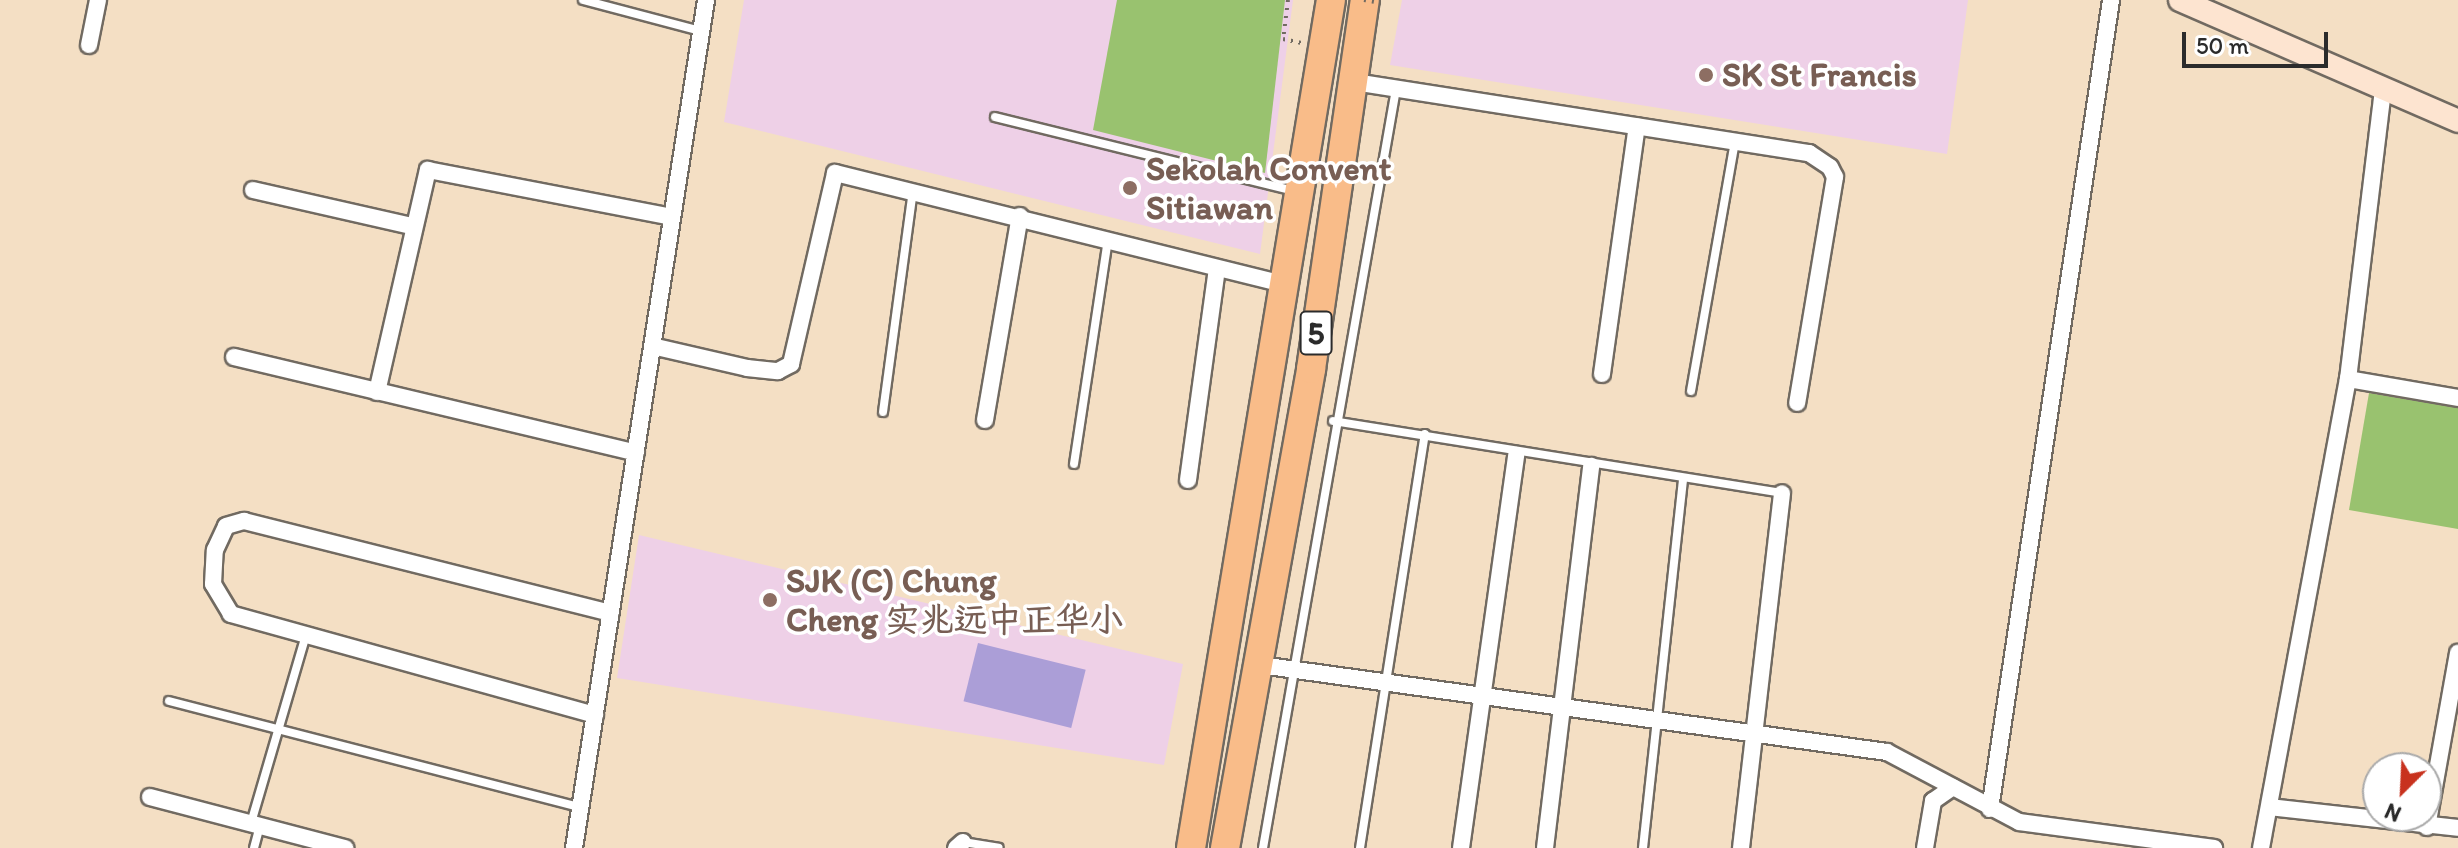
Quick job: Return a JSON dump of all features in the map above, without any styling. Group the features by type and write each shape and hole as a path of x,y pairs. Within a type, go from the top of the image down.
{"highway":[{"name":"5","path":"1191,848 1231,586 1331,0"},
{"name":"5","path":"1225,848 1311,369 1348,81 1370,1"},
{"path":"1283,284 1295,277 1343,119"},
{"path":"1231,586 1255,579 1262,567 1285,429 1311,369"},
{"path":"1206,848 1233,686 1247,668 1260,665"}],"street":[{"path":"89,45 98,0"},
{"path":"574,848 706,0"},
{"path":"1990,809 2111,0"},
{"path":"2180,0 2458,121"},
{"path":"1348,81 1809,153 1835,177 1797,403"},
{"path":"2261,848 2348,379 2383,88"},
{"path":"1602,374 1637,126"},
{"path":"377,392 423,178 436,168 672,217"},
{"path":"652,346 778,371 798,346 828,180 841,173 1283,284"},
{"path":"253,190 412,226"},
{"path":"985,420 1020,216"},
{"path":"1188,480 1217,269"},
{"path":"234,357 636,453"},
{"path":"2348,379 2458,398"},
{"path":"1461,848 1479,694 1516,455"},
{"path":"1545,848 1558,705 1591,466"},
{"path":"1741,848 1782,493"},
{"path":"595,715 307,632 231,614 220,605 215,550 226,526 244,521 611,613"},
{"path":"2440,752 2458,653"},
{"path":"1260,665 1558,705 1657,723 1887,752 1990,809 2052,830 2214,848"},
{"path":"1925,848 1933,801 1953,787"},
{"path":"150,797 345,848"},
{"path":"2269,807 2362,819"}],"lane":[{"path":"583,0 701,31"},
{"path":"1263,848 1290,668 1333,421 1396,88"},
{"path":"995,117 1299,192"},
{"path":"1691,391 1735,141"},
{"path":"883,412 913,190"},
{"path":"1074,464 1108,240"},
{"path":"1333,421 1425,434 1516,455 1782,493"},
{"path":"1360,848 1425,434"},
{"path":"1643,848 1683,479"},
{"path":"254,848 255,825 279,727 307,632"},
{"path":"169,701 581,807"},
{"path":"959,845 999,848"}],"path":[{"path":"1288,0 1283,39 1324,47"}],"shaded area":[{"name":"Sekolah Convent Sitiawan","path":"744,0 1293,0 1260,254 724,122"},
{"name":"SK St Francis","path":"1402,0 1968,0 1947,154 1390,65"},
{"name":"SJK (C) Chung Cheng 实兆远中正华小","path":"639,535 1183,664 1164,765 617,678"}],"green space":[{"path":"1117,0 1285,0 1265,173 1093,130"},
{"path":"2369,393 2458,408 2458,529 2349,510"}],"building":[{"path":"978,643 1086,670 1071,728 963,701"}],"place":[{"name":"SK St Francis","path":"1706,75"},
{"name":"Sekolah Convent Sitiawan","path":"1130,188"},
{"name":"SJK (C) Chung Cheng 实兆远中正华小","path":"770,600"}]}
